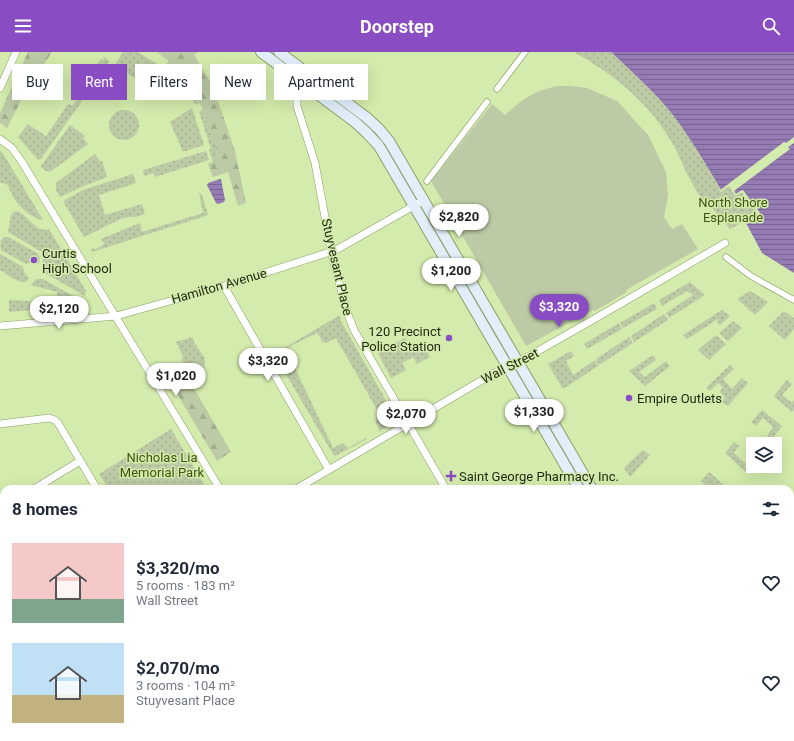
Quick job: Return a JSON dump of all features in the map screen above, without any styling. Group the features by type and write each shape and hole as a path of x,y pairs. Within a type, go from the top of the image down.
{"main road":[{"path":"260,52 276,64"},
{"path":"278,52 294,64"},
{"path":"325,100 355,122 374,139 386,157 577,485"},
{"path":"343,100 379,129 394,148 590,485"}],"street":[{"path":"0,88 16,52"},
{"path":"497,89 526,52"},
{"name":"Stuyvesant Place","path":"296,100 296,104 315,163 332,252 346,312 444,485"},
{"path":"428,181 487,102"},
{"path":"0,139 12,148 22,162 218,485"},
{"name":"Hamilton Avenue","path":"0,326 116,316 224,286 332,252 424,200"},
{"name":"Wall Street","path":"303,485 496,372 532,355 725,243"},
{"path":"726,257 751,276 794,300"},
{"path":"224,286 330,470"},
{"path":"0,424 49,418 55,420 95,485"},
{"path":"40,485 80,460"}],"green space":[{"path":"28,52 52,52 44,64 22,64"},
{"path":"123,52 138,52 157,64 135,64 135,78 127,73 127,64 116,64"},
{"path":"157,52 198,52 194,55 200,64 171,64"},
{"name":"North Shore Esplanade","path":"574,52 611,52 651,90 673,115 698,151 720,190 730,183 742,190 760,213 730,229 712,208 705,205 687,174 666,132 644,105 618,81"},
{"path":"103,56 110,61 108,64 97,64 101,59 103,60"},
{"path":"202,68 210,81 210,100 218,100 235,151 246,203 238,206 228,172 213,177 208,164 213,162 212,159 219,157 198,100 202,100"},
{"path":"557,86 587,88 617,101 648,135 666,172 668,195 664,217 672,229 682,224 698,249 626,290 627,292 595,311 593,310 526,346 431,181 492,104 505,115 529,96 542,90"},
{"path":"12,87 12,100 21,100 7,128 0,123 0,113"},
{"path":"76,100 82,101 41,159 38,160 18,137 28,124 46,136 68,104 72,106"},
{"path":"192,100 198,100 200,103 196,105"},
{"path":"192,108 204,145 183,152 170,122"},
{"path":"124,110 135,114 139,125 135,136 124,140 113,136 109,125 113,114"},
{"path":"203,110 219,157 212,159 209,150 211,149 199,112"},
{"path":"70,125 85,136 83,138 88,144 50,172 44,170 41,166"},
{"path":"0,151 43,220 32,216 17,203 8,185 0,182"},
{"path":"206,151 209,160 155,177 154,173 144,176 143,170"},
{"path":"95,154 100,162 102,161 107,177 60,197 56,190 56,183"},
{"path":"133,174 136,183 99,195 105,215 142,204 145,214 124,218 84,237 63,201 83,190"},
{"path":"199,192 202,195 208,215 92,252 91,249 93,248 94,250 104,244 101,239 140,223 142,232 203,213"},
{"path":"15,211 24,215 39,229 49,229 86,291 85,296 43,272 42,252 8,232 11,215"},
{"path":"4,237 8,237 37,253 40,258 39,264 32,262 26,264 1,250 0,245"},
{"path":"0,254 23,267 25,274 29,278 27,281 23,282 15,280 0,270"},
{"path":"36,279 43,279 82,301 75,306 58,307 57,292 31,285"},
{"path":"690,282 705,295 669,318 666,313 693,295 687,291 662,306 659,300"},
{"path":"750,291 768,302 755,315 737,299"},
{"path":"9,300 30,301 31,310 9,312"},
{"path":"654,303 657,309 623,328 620,323"},
{"path":"722,310 730,316 720,325 717,322 719,320 718,319 687,339 683,335"},
{"path":"784,311 794,318 794,329 785,340 769,326"},
{"path":"664,314 668,320 634,342 631,336"},
{"path":"340,315 341,321 397,420 379,432 375,421 380,415 336,338 326,343 323,342 317,333 289,347 294,358 293,364 333,448 343,443 348,448 366,438 367,439 335,456 274,354"},
{"path":"733,321 742,328 728,341 719,333"},
{"path":"619,323 622,329 587,349 584,344"},
{"path":"716,335 726,344 709,360 698,350"},
{"path":"193,337 194,342 204,357 186,367 182,360 183,356 176,342"},
{"path":"629,337 633,343 599,365 596,359"},
{"path":"405,338 413,350 426,350 430,357 417,364 413,357 402,363 406,370 391,378 378,353"},
{"path":"571,351 574,356 566,361 573,375 595,360 598,366 563,389 548,364"},
{"path":"653,355 656,360 639,372 645,377 666,361 670,366 645,386 629,371"},
{"path":"204,357 204,369 189,380 231,452 217,461 167,377"},
{"path":"730,365 734,369 723,379 732,389 742,378 748,383 728,406 722,402 725,398 720,392 723,387 718,383 710,391 706,388"},
{"path":"787,380 792,384 782,395 792,403 794,400 794,410 792,412 774,396"},
{"path":"762,410 782,426 774,437 769,437 767,436 773,427 763,418 756,426 751,422"},
{"name":"Nicholas Lia Memorial Park","path":"171,429 205,485 106,485 99,474"},
{"path":"734,442 739,446 734,453 746,464 746,472 725,453"},
{"path":"643,450 650,455 630,477 624,468"},
{"path":"709,472 724,485 706,485 701,481"}],"shaded area":[{"path":"611,52 794,52 794,273 762,253 745,221 760,213 743,190 736,194 730,184 721,190 686,133 673,115 651,90"},
{"path":"221,179 225,200 224,202 218,204 216,203 207,185 208,183"}],"pier":[{"path":"794,137 794,143 788,147 790,149 734,191 736,194 742,190 760,213 743,222 744,219 757,212 742,193 735,196 729,186 721,192 719,191 784,142 786,143"}],"place":[{"name":"Curtis High School","path":"34,260"},
{"name":"120 Precinct Police Station","path":"449,338"},
{"name":"Empire Outlets","path":"629,398"},
{"name":"Saint George Pharmacy Inc.","path":"451,476"}]}
